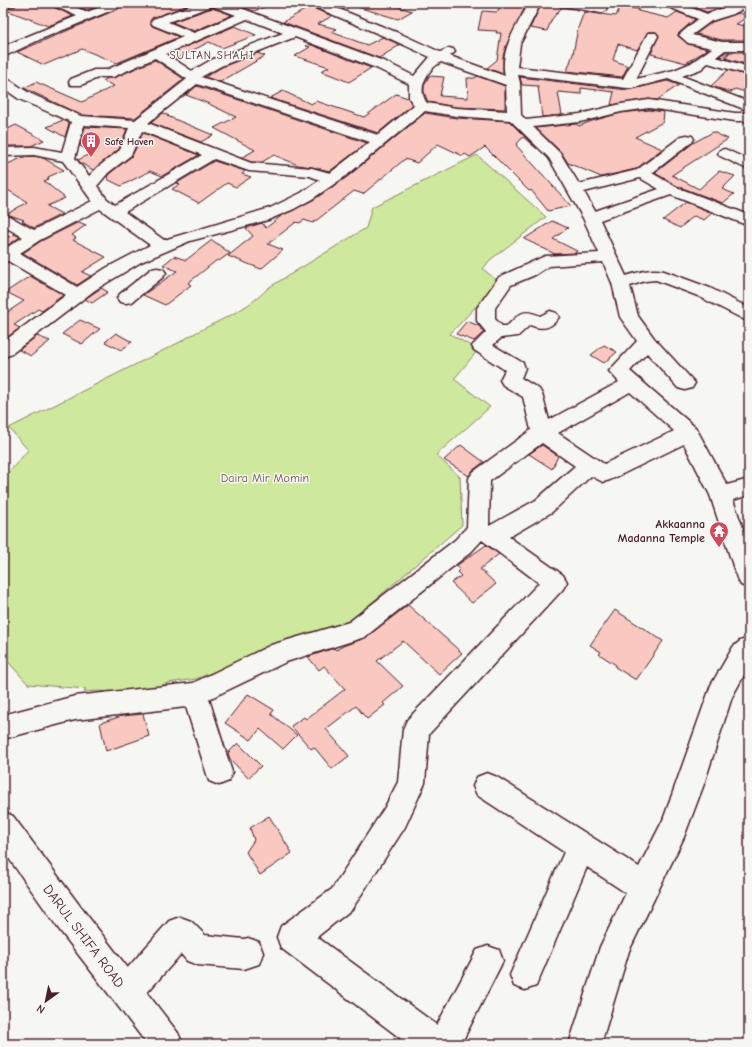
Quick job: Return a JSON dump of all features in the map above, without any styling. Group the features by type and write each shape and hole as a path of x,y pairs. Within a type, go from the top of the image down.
{"main road":[{"path":"3,6 11,3"},
{"path":"56,3 87,16"},
{"path":"5,49 113,6 107,3"},
{"path":"194,37 157,22 209,3"},
{"path":"216,3 381,65 416,82"},
{"path":"314,3 346,8 445,54 511,74 633,84 696,66 722,46"},
{"path":"535,3 514,44 511,74 518,120 555,156 591,218 621,283 629,317 647,342 684,383"},
{"path":"566,3 601,9"},
{"path":"668,3 707,18"},
{"path":"749,5 746,3 729,11 707,18 693,28 686,36 692,40 722,46 749,46"},
{"path":"163,6 181,13"},
{"path":"329,20 346,8"},
{"path":"76,82 99,73 108,74 245,15"},
{"path":"88,186 103,170 126,152 138,124 193,77 216,63 315,27"},
{"path":"627,84 652,36"},
{"path":"156,53 193,77 270,105 379,140"},
{"path":"445,54 433,61 416,82 416,98 422,106 437,110 518,120 580,118 621,108 649,104 735,117 749,117"},
{"path":"705,58 749,72"},
{"path":"668,75 749,107"},
{"path":"3,82 24,96 78,120 138,124 212,154 249,167 312,172 332,179"},
{"path":"3,351 78,294 113,270 184,238 267,215 289,205 332,179 422,106"},
{"path":"68,158 78,120"},
{"path":"575,190 642,173 687,139"},
{"path":"3,152 34,152 68,158 101,202 163,247"},
{"path":"724,153 749,166"},
{"path":"114,212 212,154"},
{"path":"642,173 671,190 749,221"},
{"path":"591,218 671,190"},
{"path":"78,294 6,256 34,237 101,202"},
{"path":"3,219 34,237"},
{"path":"497,332 486,321 486,308 506,281 529,271 545,261 609,257"},
{"path":"113,270 151,278 126,298"},
{"path":"621,283 644,276 658,275 704,292 749,315"},
{"path":"550,317 542,323 527,317 512,332 497,332 481,346 516,368 510,380 532,394 542,433 603,474 689,433"},
{"path":"647,342 618,371 689,433 721,495 749,578"},
{"path":"434,1044 292,937 342,899 395,817 411,783 416,729 555,582 485,533 480,478 542,433 632,383"},
{"path":"3,727 75,708 195,694 280,653 356,630 464,546 485,533 544,506 590,466"},
{"path":"721,495 749,487"},
{"path":"585,1044 615,947 674,827 720,693 742,655 749,649"},
{"path":"195,694 219,772"},
{"path":"487,786 645,888"},
{"name":"DARUL SHIFA ROAD","path":"3,826 69,917 167,1044"},
{"path":"525,975 582,847"},
{"path":"127,992 180,932 198,950 244,954 248,952"},
{"path":"444,1044 488,961"}],"green space":[{"name":"Daira Mir Momin","path":"477,155 546,217 490,260 483,269 499,282 450,334 478,350 454,379 490,407 436,455 460,477 462,525 361,612 353,622 314,632 196,679 168,683 138,694 98,691 84,692 86,689 28,684 3,656 3,479 28,450 9,428 237,312 259,297 268,288 366,228 372,207"}],"building":[{"path":"20,3 48,3 51,6 73,16 48,26 6,10"},
{"path":"70,3 107,3 87,10"},
{"path":"118,3 194,3 152,18 150,21 152,26 179,37 117,63 82,49 44,65 17,52 118,9 120,6"},
{"path":"231,3 272,3 272,4 254,11"},
{"path":"328,3 385,3 412,11 398,19 354,6 354,4 344,9"},
{"path":"502,3 527,3 506,46 503,56 503,74 487,68 497,60 501,33 496,33 497,31 478,30 482,11 497,12"},
{"path":"542,3 556,3 562,7 552,19 547,31 530,28"},
{"path":"691,3 733,3 707,12 688,5"},
{"path":"310,7 332,16 318,24 337,29 331,32 367,45 383,37 400,45 379,58 283,22"},
{"path":"620,7 639,9 638,11 668,18 677,12 695,19 678,34 678,36 688,44 708,49 686,63 651,54 659,35 656,32 648,32 637,50 618,44 613,60 628,66 622,77 567,71 573,54 578,28 584,12 616,16"},
{"path":"212,8 232,15 194,31 172,22"},
{"path":"739,13 749,16 736,24 749,27 749,40 722,40 696,34 712,22"},
{"path":"235,26 256,35 222,48 209,42 176,59 169,54"},
{"path":"309,44 371,68 349,82 321,71 329,67 295,56 310,47 306,46"},
{"path":"726,52 730,52 722,57 719,56"},
{"path":"730,52 749,52 749,65 725,58"},
{"path":"257,53 265,56 220,82 205,77 222,67"},
{"path":"155,60 184,79 135,118 81,115 24,88 36,82 82,102 114,86 103,81 108,78 114,78"},
{"path":"728,70 749,76 749,93 735,89 731,92 711,86"},
{"path":"429,76 444,77 440,96 468,98 467,78 475,78 477,76 505,86 505,109 456,107 428,102 424,92 424,86"},
{"path":"520,77 627,90 667,81 679,85 657,100 649,99 611,105 614,92 581,88 581,94 558,92 562,115 542,117 538,86 522,85"},
{"path":"197,86 367,143 330,171 298,165 274,155 262,162 251,162 241,158 255,150 214,128 236,117 186,95"},
{"path":"283,91 311,104 316,101 364,117 396,94 408,98 412,105 378,133 270,98"},
{"path":"649,110 664,112 663,122 635,137 662,149 636,169 601,177 568,163 561,152 536,128 576,124 579,126 621,113"},
{"path":"163,113 213,135 201,142 151,123"},
{"path":"425,113 456,118 509,121 537,149 523,137 516,145 571,206 548,211 531,190 529,191 485,147 470,157 465,154 463,156 438,144 417,163 405,159 363,194 354,191 313,223 304,220 300,223 296,222 268,244 283,250 261,269 228,256 253,236 246,228 262,223 266,228 281,216 313,200 347,177"},
{"path":"63,120 69,123 65,137 47,127"},
{"path":"16,125 44,140 31,146 3,146 3,131"},
{"path":"85,127 127,129 119,149 93,170 78,160 92,153 80,146"},
{"path":"713,132 728,139 672,175 699,189 719,171 735,176 722,189 734,194 723,203 677,186 655,173 693,143"},
{"path":"143,133 199,155 162,176 150,171 121,186 107,179 109,178 107,177 109,174 132,156"},
{"path":"34,156 43,158 64,170 48,177 49,179 44,181 65,198 47,206 62,214 34,228 22,221 24,220 7,214 27,202 3,187 3,166 24,157"},
{"path":"214,161 245,171 242,174 251,177 236,187 227,183 199,203 172,189 180,184 177,183"},
{"path":"686,202 712,213 704,220 694,216 680,228 663,220"},
{"path":"552,221 568,228 553,239 577,251 575,253 555,254 524,239"},
{"path":"79,222 86,225 72,235 76,238 73,240 106,257 82,272 91,276 77,285 23,253 41,241"},
{"path":"14,234 20,237 8,245 3,242 3,240"},
{"path":"212,240 230,253 219,261 217,260 188,283 191,285 165,305 143,295 177,271 163,265 174,256 186,260"},
{"path":"30,276 63,295 42,311 38,309 14,325 20,328 3,340 3,315 24,301 6,292"},
{"path":"101,288 108,292 92,303 85,299"},
{"path":"80,320 100,329 82,344 62,334"},
{"path":"467,321 479,326 484,332 474,341 456,334"},
{"path":"116,333 132,342 121,350 105,342"},
{"path":"37,336 50,341 31,356 19,350"},
{"path":"604,345 617,352 604,363 591,355"},
{"path":"461,445 484,462 472,471 469,476 444,460"},
{"path":"542,445 558,456 552,469 529,454"},
{"path":"486,545 499,554 480,569 496,584 472,603 451,583 461,576 457,572 460,569 456,566"},
{"path":"408,605 462,653 439,674 403,641 377,661 403,686 383,703 385,705 367,719 356,706 326,729 349,756 332,769 314,747 311,749 291,726 304,717 306,719 345,689 324,666 319,670 308,657 334,648 336,650 365,638"},
{"path":"615,610 663,641 636,680 615,667 616,665 599,654 601,652 590,645"},
{"path":"248,694 274,710 271,714 297,735 283,749 260,729 251,740 225,723"},
{"path":"143,714 149,736 106,751 100,723 122,716"},
{"path":"238,743 261,766 248,778 230,759 228,753"},
{"path":"269,816 292,853 260,875 246,852 254,840 250,828"}],"place":[{"name":"Safe Haven","path":"91,158"},
{"name":"Akkaanna Madanna Temple","path":"719,548"}],"district":[{"name":"SULTAN SHAHI","path":"212,55"}]}
